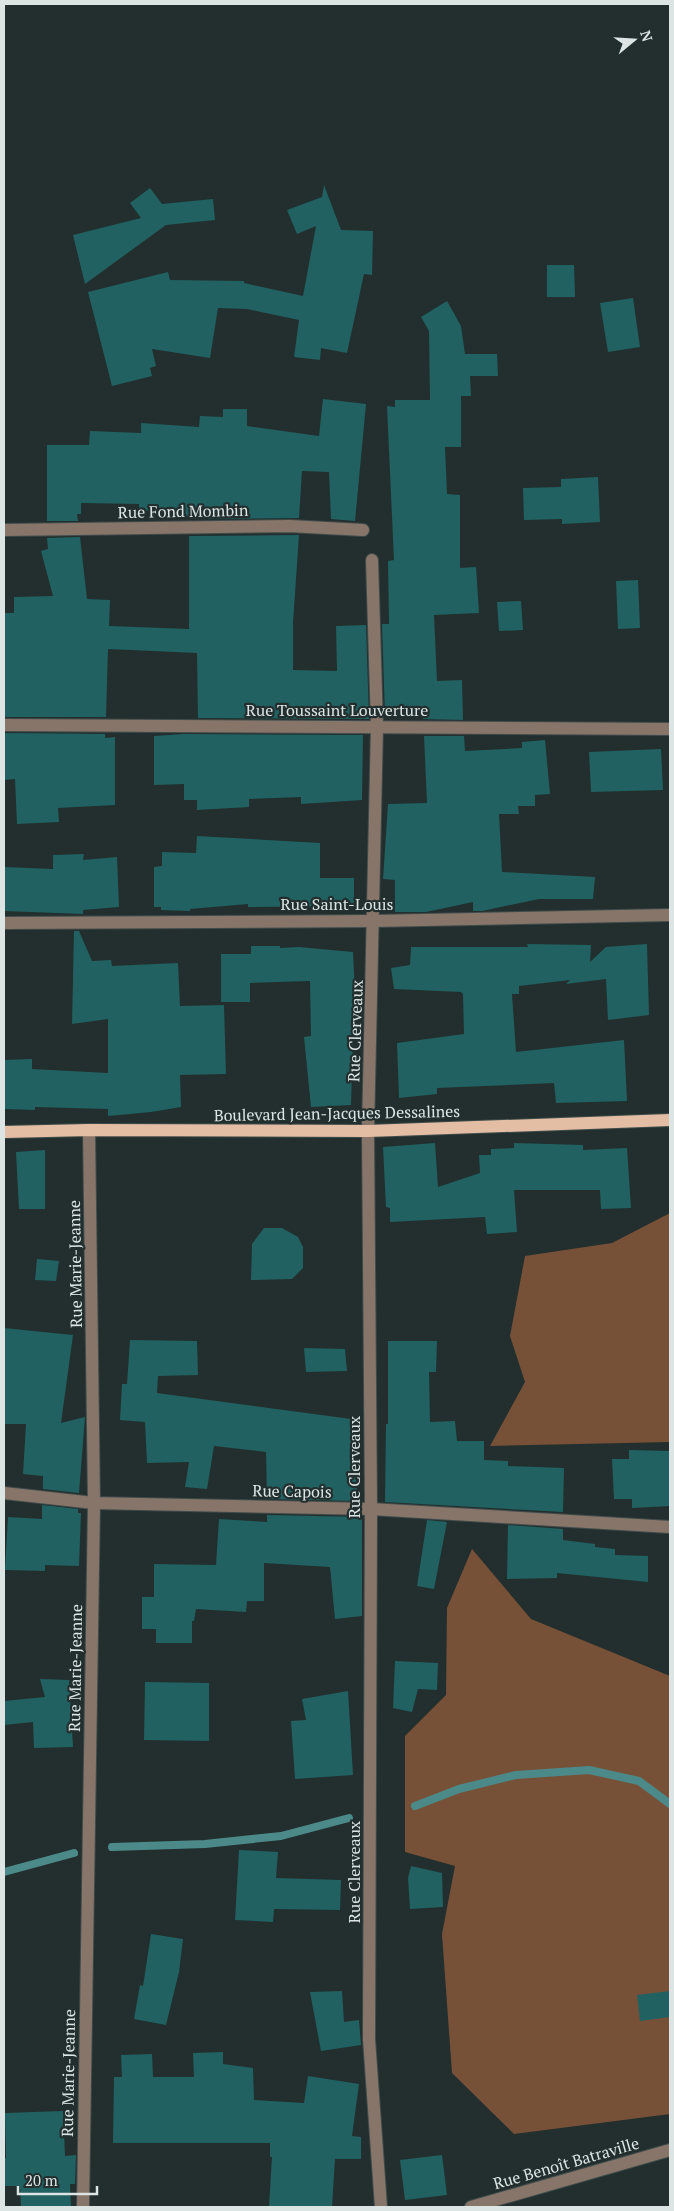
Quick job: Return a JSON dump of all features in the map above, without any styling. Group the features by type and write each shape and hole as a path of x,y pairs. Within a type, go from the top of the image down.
{"main road":[{"name":"Boulevard Jean-Jacques Dessalines","path":"4,1132 89,1130 368,1131 670,1120"}],"street":[{"name":"Rue Fond Mombin","path":"4,530 290,526 363,530"},
{"name":"Rue Clerveaux","path":"372,560 377,726 368,1131 371,1509 369,2040 381,2207"},
{"name":"Rue Toussaint Louverture","path":"4,725 670,728"},
{"name":"Rue Saint-Louis","path":"4,923 374,921 670,915"},
{"name":"Rue Marie-Jeanne","path":"83,2207 94,1503 89,1130"},
{"name":"Rue Capois","path":"4,1493 94,1503 371,1509 670,1527"},
{"name":"Rue Benoît Batraville","path":"471,2207 670,2150"}],"shaded area":[{"path":"670,1213 670,1442 490,1446 525,1382 510,1336 525,1256 612,1243"},
{"path":"472,1549 531,1619 670,1676 670,2114 514,2134 452,2073 442,1934 455,1866 405,1852 405,1736 446,1695 447,1608"}],"building":[{"path":"324,185 341,230 373,231 372,275 364,274 347,353 321,348 320,360 294,357 299,320 247,309 218,308 210,358 152,349 156,366 150,368 152,376 112,386 88,292 168,272 170,280 244,281 244,283 303,296 316,226 297,234 287,210 322,197"},
{"path":"150,188 162,204 213,199 215,220 166,225 85,284 73,235 141,218 130,203"},
{"path":"547,265 574,265 575,297 547,297"},
{"path":"633,298 640,347 608,352 600,303"},
{"path":"447,301 461,326 465,354 497,354 498,376 470,376 471,396 461,396 461,447 445,447 447,494 460,495 460,568 476,567 479,613 434,615 437,681 462,680 463,720 423,719 423,713 385,715 382,624 389,624 388,561 394,560 387,406 395,407 395,400 430,400 429,331 421,317"},
{"path":"323,399 366,404 355,521 331,519 329,472 302,471 299,518 189,519 189,517 158,514 159,511 139,510 139,504 81,503 81,514 77,514 78,521 47,521 47,445 89,445 90,431 141,433 141,423 199,427 200,416 223,417 223,409 247,409 247,426 319,436"},
{"path":"598,477 600,522 562,524 562,519 524,520 523,488 561,487 561,479"},
{"path":"299,535 293,623 293,670 337,671 336,626 366,625 369,719 198,718 197,653 108,649 106,717 4,717 4,613 14,613 14,597 53,596 41,551 48,549 47,538 80,537 87,599 110,600 109,626 189,629 189,536"},
{"path":"638,580 640,628 618,629 616,581"},
{"path":"521,601 523,630 499,631 497,602"},
{"path":"4,733 105,734 105,738 115,737 115,805 58,808 59,822 17,824 15,779 4,780"},
{"path":"184,734 363,735 362,800 301,804 301,797 249,799 249,807 197,810 197,800 184,800 184,784 154,785 154,736"},
{"path":"424,736 464,736 465,751 522,748 522,742 545,740 550,794 535,795 535,806 518,806 519,814 499,814 502,872 595,877 593,899 539,899 482,911 473,911 473,902 426,912 395,912 395,880 383,879 388,804 427,803"},
{"path":"661,749 663,790 591,792 589,752"},
{"path":"197,836 320,843 320,878 354,878 354,906 248,907 248,904 190,909 190,911 161,910 161,907 154,907 154,867 162,866 162,852 196,853"},
{"path":"84,854 83,860 117,857 119,907 83,910 83,914 4,911 4,867 53,869 53,855"},
{"path":"74,931 79,931 92,961 111,960 112,966 178,963 180,1006 224,1005 226,1074 180,1075 181,1107 151,1112 108,1116 108,1109 35,1107 35,1110 4,1109 4,1060 32,1059 32,1069 108,1073 108,1019 72,1024"},
{"path":"527,944 591,945 590,962 606,947 647,944 649,1015 608,1020 606,979 566,984 570,980 519,986 519,994 512,994 516,1052 624,1040 627,1101 556,1103 554,1083 437,1088 437,1094 399,1098 397,1043 464,1034 463,994 461,992 394,989 391,968 410,965 411,947 528,947"},
{"path":"251,946 299,947 353,952 357,1035 353,1035 351,1105 311,1107 304,1037 311,1036 310,981 250,983 250,1002 221,1002 221,954 251,954"},
{"path":"435,1143 438,1187 480,1173 479,1155 491,1155 491,1149 514,1148 514,1143 583,1145 583,1150 627,1148 631,1208 601,1209 600,1190 514,1190 517,1232 487,1234 485,1217 390,1222 390,1208 386,1207 383,1147"},
{"path":"45,1150 45,1209 19,1209 16,1152"},
{"path":"264,1228 282,1228 298,1237 303,1247 303,1268 292,1279 251,1280 252,1244"},
{"path":"37,1259 59,1261 56,1281 35,1280"},
{"path":"4,1328 73,1335 61,1423 85,1417 79,1493 43,1489 43,1476 23,1474 26,1424 4,1424"},
{"path":"130,1340 197,1341 198,1375 158,1376 157,1393 351,1419 358,1501 267,1499 266,1452 214,1446 207,1489 185,1487 189,1462 147,1463 145,1422 120,1420 122,1384 127,1384"},
{"path":"388,1341 437,1341 436,1372 429,1372 430,1422 455,1421 457,1441 484,1441 484,1460 508,1461 508,1466 564,1468 563,1512 385,1502 386,1424 388,1424"},
{"path":"304,1348 345,1349 347,1371 306,1372"},
{"path":"629,1450 670,1451 670,1506 632,1508 632,1499 614,1499 612,1459 629,1459"},
{"path":"42,1505 78,1509 78,1513 81,1513 79,1566 45,1565 45,1571 5,1570 8,1517 42,1519"},
{"path":"267,1515 362,1517 362,1616 335,1619 330,1567 264,1563 264,1601 247,1601 246,1612 196,1609 194,1621 192,1621 192,1643 156,1643 156,1629 142,1629 142,1597 154,1597 154,1564 216,1565 219,1519 267,1522"},
{"path":"427,1520 447,1522 434,1589 417,1586"},
{"path":"508,1525 563,1529 563,1540 595,1544 595,1547 615,1549 615,1555 648,1556 648,1582 557,1573 557,1578 507,1579"},
{"path":"395,1661 438,1663 437,1690 418,1689 412,1712 393,1708"},
{"path":"40,1679 69,1680 73,1747 34,1748 33,1722 4,1725 4,1701 45,1697"},
{"path":"145,1682 209,1683 209,1741 144,1740"},
{"path":"348,1691 353,1775 295,1779 291,1721 306,1720 302,1699"},
{"path":"239,1850 278,1852 276,1878 341,1880 340,1910 274,1909 273,1922 235,1920"},
{"path":"411,1866 442,1873 443,1907 410,1909 408,1878"},
{"path":"151,1934 183,1939 179,1972 166,2025 134,2019 140,1985 143,1986"},
{"path":"342,1991 344,2022 359,2020 361,2045 321,2051 310,1992"},
{"path":"670,1991 670,2017 640,2021 637,1995"},
{"path":"223,2052 223,2064 253,2068 254,2100 304,2103 308,2076 359,2084 352,2136 361,2137 361,2159 335,2159 332,2207 269,2207 272,2157 270,2157 270,2143 113,2143 114,2077 122,2077 121,2055 152,2054 153,2077 194,2077 193,2053"},
{"path":"63,2111 65,2156 76,2155 75,2184 70,2184 71,2207 21,2207 20,2186 4,2186 4,2158 6,2158 5,2113"},
{"path":"442,2155 447,2195 405,2200 400,2160"}],"waterway":[{"path":"415,1806 459,1789 516,1775 589,1770 639,1781 670,1804"},
{"path":"112,1847 205,1844 281,1836 349,1818"},
{"path":"4,1872 74,1853"}]}
